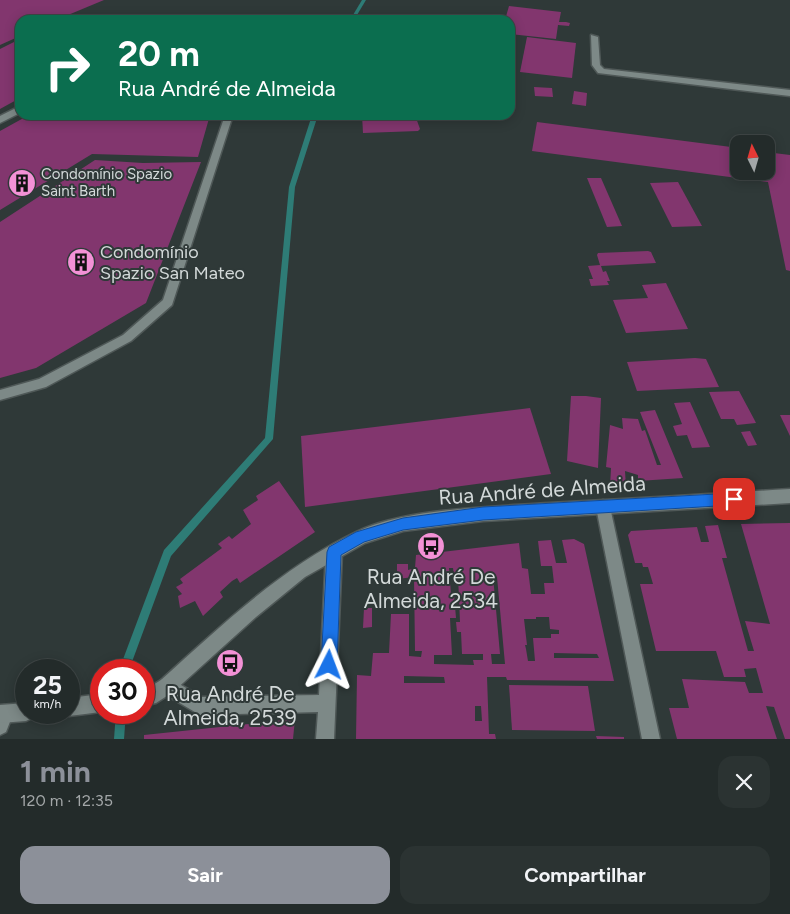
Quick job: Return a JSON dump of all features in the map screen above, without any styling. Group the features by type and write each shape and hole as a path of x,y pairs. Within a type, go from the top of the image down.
{"street":[{"path":"594,37 596,65 601,71 790,92"},
{"path":"0,120 15,112"},
{"path":"0,395 42,383 127,338 168,302 227,120"},
{"name":"Rua André de Almeida","path":"155,693 167,686 250,611 300,572 361,537 403,524 483,514 790,496"},
{"path":"603,507 651,739"},
{"path":"325,739 334,552"},
{"path":"167,686 200,706 327,703"},
{"path":"1,718 15,715"}],"building":[{"path":"0,0 104,0 68,15 15,15 15,38 0,45"},
{"path":"509,6 561,12 559,22 570,23 569,26 558,25 556,39 515,35 515,15 506,15"},
{"path":"527,37 576,43 572,78 520,72"},
{"path":"15,42 15,101 0,109 0,49"},
{"path":"534,87 552,88 553,97 535,96"},
{"path":"574,91 587,93 586,106 572,104"},
{"name":"Condomínio Spazio Saint Barth","path":"20,120 209,120 198,157 92,154 0,210 0,131"},
{"path":"362,120 417,120 420,129 418,131 363,133"},
{"path":"537,122 730,147 730,177 532,151"},
{"path":"775,153 790,155 790,271 786,270 768,182 753,180 775,180"},
{"name":"Condomínio Spazio San Mateo","path":"95,160 143,163 201,162 146,303 36,368 0,378 0,222"},
{"path":"587,178 601,178 622,226 607,227"},
{"path":"678,182 702,226 672,227 650,183"},
{"path":"651,252 656,263 601,266 603,272 606,271 610,281 607,281 609,285 591,286 589,279 593,279 588,266 600,265 598,253"},
{"path":"666,283 688,329 626,333 613,300 648,298 642,285"},
{"path":"706,359 719,387 637,391 627,362"},
{"path":"739,391 756,423 737,425 734,419 721,419 709,392"},
{"path":"571,396 601,398 598,468 567,461"},
{"path":"690,402 710,447 692,448 687,435 677,436 673,426 682,424 674,403"},
{"path":"530,408 551,474 305,507 301,436"},
{"path":"655,410 683,478 638,481 638,475 625,471 626,486 610,487 611,468 606,467 610,425 623,429 622,418 638,419 642,431 645,430 657,465 661,465 640,412"},
{"path":"780,415 790,415 790,436"},
{"path":"750,431 757,445 748,446 741,432"},
{"path":"279,481 315,532 240,583 237,578 232,581 220,592 223,597 203,616 195,601 180,608 178,596 182,594 176,587 183,583 180,579 222,548 218,544 229,536 232,539 251,524 243,510 258,500 256,496"},
{"path":"790,523 790,739 785,739 774,707 766,706 777,739 677,739 669,708 689,708 682,679 745,682 749,693 763,693 756,668 744,669 746,677 724,677 716,651 656,651 640,584 653,584 648,567 643,567 642,563 635,563 628,535 631,531 697,527 701,542 709,542 705,526 718,525 727,558 722,558 748,651 754,651 745,621 770,624 741,524"},
{"path":"574,539 584,544 614,681 507,680 506,677 487,677 489,734 495,734 496,739 356,739 357,675 371,676 373,653 389,653 391,614 409,614 409,656 421,657 422,651 415,651 414,577 397,579 397,564 408,564 408,570 415,568 416,555 519,543 522,568 528,569 531,594 545,594 544,583 554,583 552,566 541,566 538,541 551,540 556,563 567,563 562,540","holes":["449,568 453,568 454,576 458,576 460,622 456,622 457,632 461,632 462,654 483,654 483,660 473,660 474,665 434,664 434,655 452,655 450,618 456,618 454,594 451,594","493,576 497,577 505,664 492,664 491,654 500,654","549,617 550,629 559,630 559,634 551,634 551,638 533,638 535,661 528,661 524,619","554,653 597,654 599,658 554,658","404,676 444,677 445,683 404,683","475,706 481,706 482,721 475,721"]},
{"path":"364,608 372,608 372,627 363,628"},
{"path":"509,685 588,686 595,731 512,730"},
{"path":"295,719 293,739 144,739 144,735"},
{"path":"596,736 624,737 624,739 597,739"}],"waterway":[{"path":"355,15 364,0"},
{"path":"128,659 167,553 269,439 292,187 313,120"},
{"path":"119,739 120,724"}],"place":[{"name":"Condomínio Spazio Saint Barth","path":"22,183"},
{"name":"Condomínio Spazio San Mateo","path":"81,262"},
{"name":"Rua André De Almeida, 2534","path":"431,546"},
{"name":"Rua André De Almeida, 2539","path":"230,663"}],"route":[{"path":"329,665 334,552 361,537 403,524 483,514 734,499"}]}
